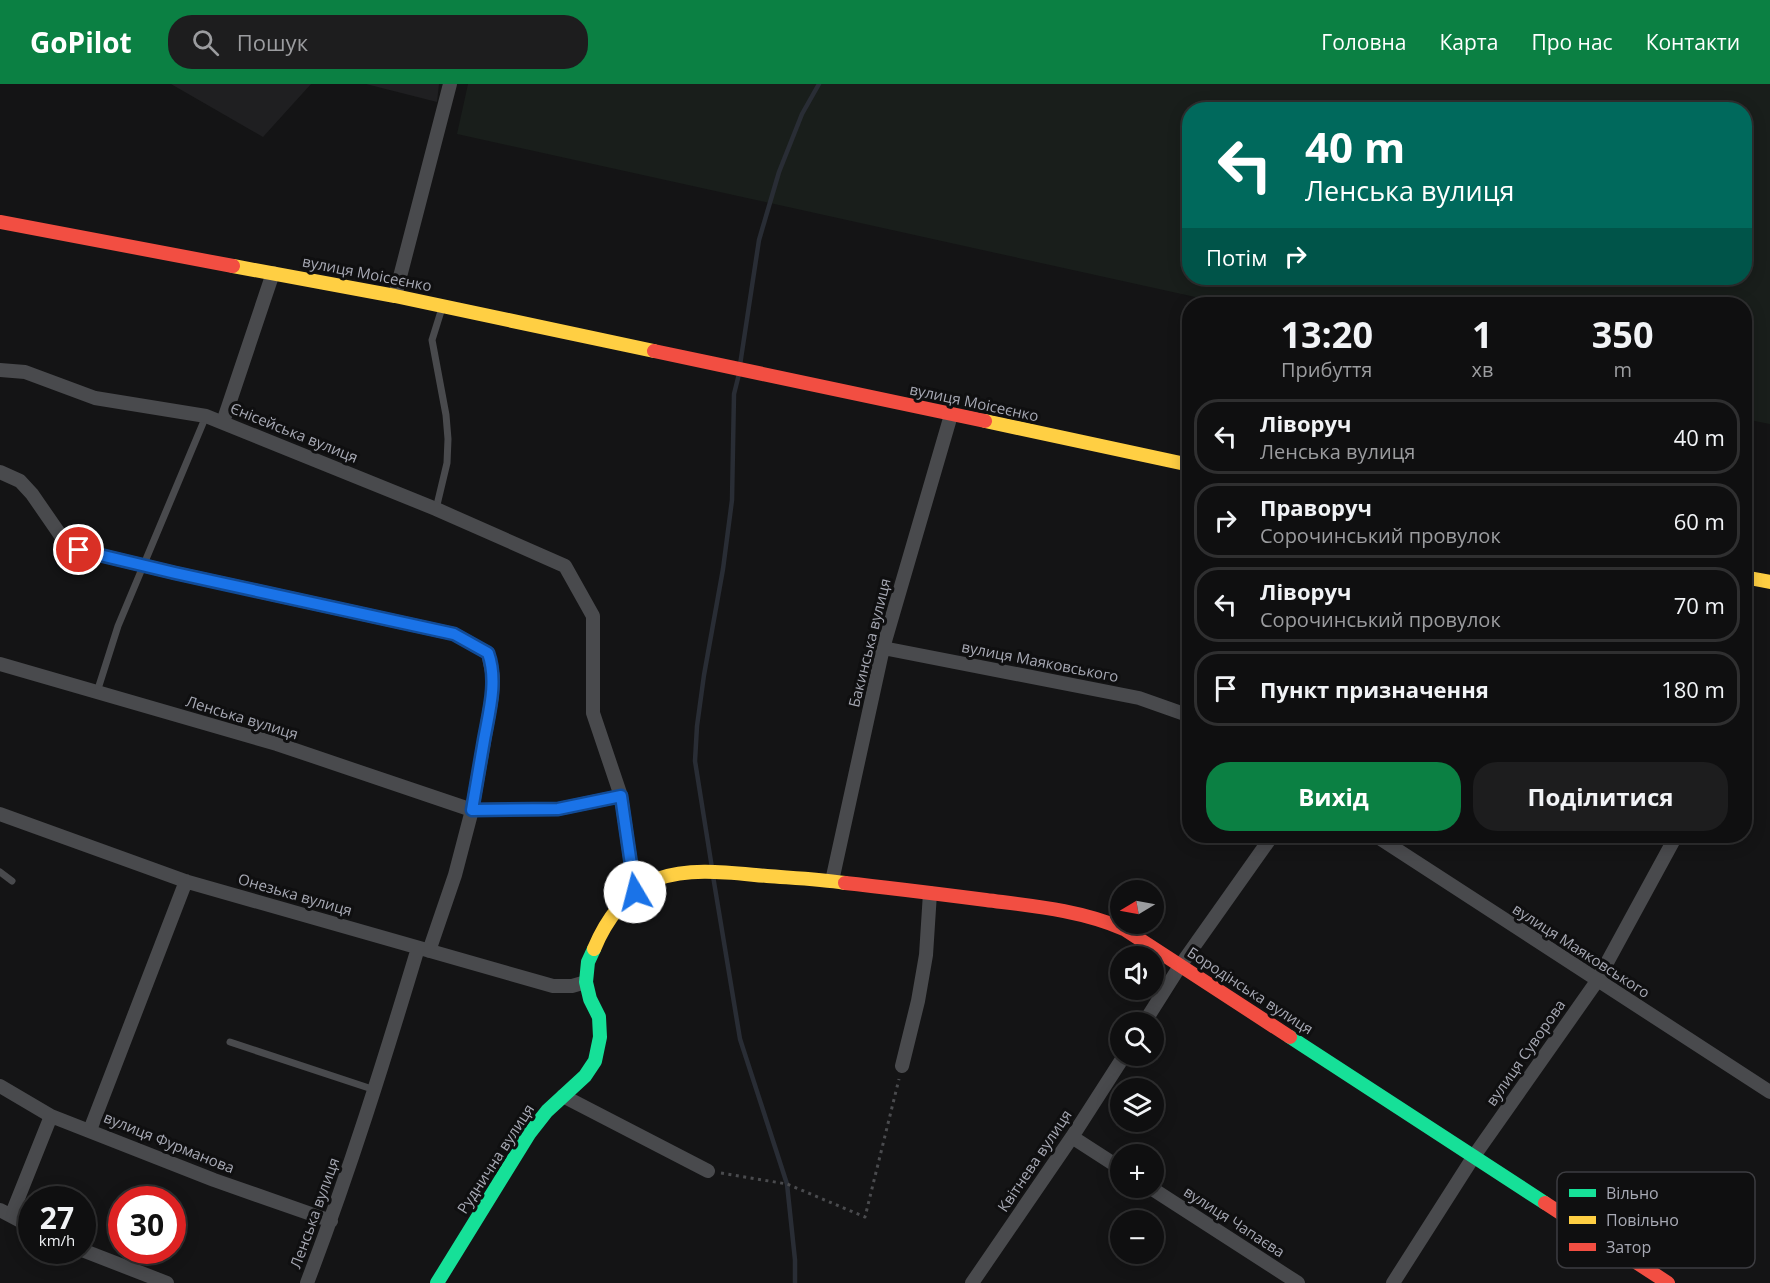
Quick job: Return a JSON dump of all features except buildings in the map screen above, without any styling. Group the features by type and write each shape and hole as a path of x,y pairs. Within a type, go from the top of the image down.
{"street":[{"path":"395,296 450,84"},
{"name":"вулиця Моісеєнко","path":"0,222 395,296 1182,463"},
{"path":"223,422 273,273"},
{"name":"Єнісейська вулиця","path":"0,370 25,372 95,398 206,416 436,508 565,566 593,616 593,713 621,796"},
{"name":"Бакинська вулиця","path":"832,881 883,648 951,415"},
{"path":"0,472 21,481 61,536 79,550 454,634 488,653 492,663 492,696 472,810"},
{"path":"1752,579 1770,582"},
{"name":"вулиця Маяковського","path":"883,648 1139,698 1182,713"},
{"name":"Ленська вулиця","path":"0,664 277,744 472,810 558,809 621,796"},
{"path":"621,796 635,892"},
{"name":"Ленська вулиця","path":"307,1283 331,1221 424,949 455,875 472,810"},
{"name":"Онезька вулиця","path":"0,814 186,881 553,986 572,986 586,982"},
{"path":"1151,1012 1180,966 1267,843"},
{"name":"вулиця Маяковського","path":"1387,843 1770,1092"},
{"name":"вулиця Суворова","path":"1393,1283 1474,1156 1597,981 1672,843"},
{"name":"Руднична вулиця","path":"437,1283 529,1134 547,1111 585,1076 594,1061 600,1037 599,1017 590,999 586,982 588,962 598,936 615,912 635,892 656,879 694,872 723,872"},
{"name":"Бородінська вулиця","path":"723,872 832,881 1043,906 1106,921 1124,929 1557,1210"},
{"path":"90,1130 186,881"},
{"path":"903,1066 926,955 930,892"},
{"name":"Квітнева вулиця","path":"972,1283 1118,1066"},
{"name":"вулиця Фурманова","path":"0,1086 51,1116 214,1180 331,1221"},
{"path":"563,1096 708,1171"},
{"path":"5,1213 51,1116"},
{"path":"1072,1137 1110,1162"},
{"name":"вулиця Чапаєва","path":"1164,1196 1298,1283"},
{"path":"96,1255 167,1283"},
{"name":"Бородінська вулиця","path":"1645,1268 1668,1283"}],"lane":[{"path":"436,508 447,463 448,439 446,415 432,340 443,306"},
{"path":"97,692 118,626 206,416"},
{"path":"0,872 12,881"},
{"path":"230,1042 375,1090"}],"path":[{"path":"708,1171 787,1185 865,1217 903,1066"}],"shaded area":[{"path":"171,84 311,84 263,137"},
{"path":"366,84 439,84 437,102"},
{"path":"468,84 1770,84 1770,424 1752,420 1752,297 1195,297 457,134"}],"waterway":[{"path":"740,365 759,240 779,172 802,114 819,84"},
{"path":"712,868 695,761 704,675 723,569 732,500 734,394 739,374"},
{"path":"713,876 740,1039 787,1184 795,1260 795,1283"}],"traffic: fast":[{"path":"437,1283 529,1134 547,1111 585,1076 595,1061 600,1037 599,1017 590,999 586,982 588,962 594,949"},
{"path":"1290,1037 1545,1203"}],"traffic: slow":[{"path":"233,266 395,296 654,351"},
{"path":"985,421 1182,463"},
{"path":"1752,579 1770,582"},
{"path":"594,949 611,917 627,898 646,883 670,875 726,872 845,883"}],"traffic: jam":[{"path":"0,222 233,266"},
{"path":"654,351 985,421"},
{"path":"845,883 1039,907 1090,917 1124,929 1290,1037"},
{"path":"1545,1203 1557,1211"},
{"path":"1645,1268 1668,1283"}],"route":[{"path":"79,550 454,634 466,639 488,653 492,663 493,677 492,696 472,810 558,809 621,796 635,892"}]}
